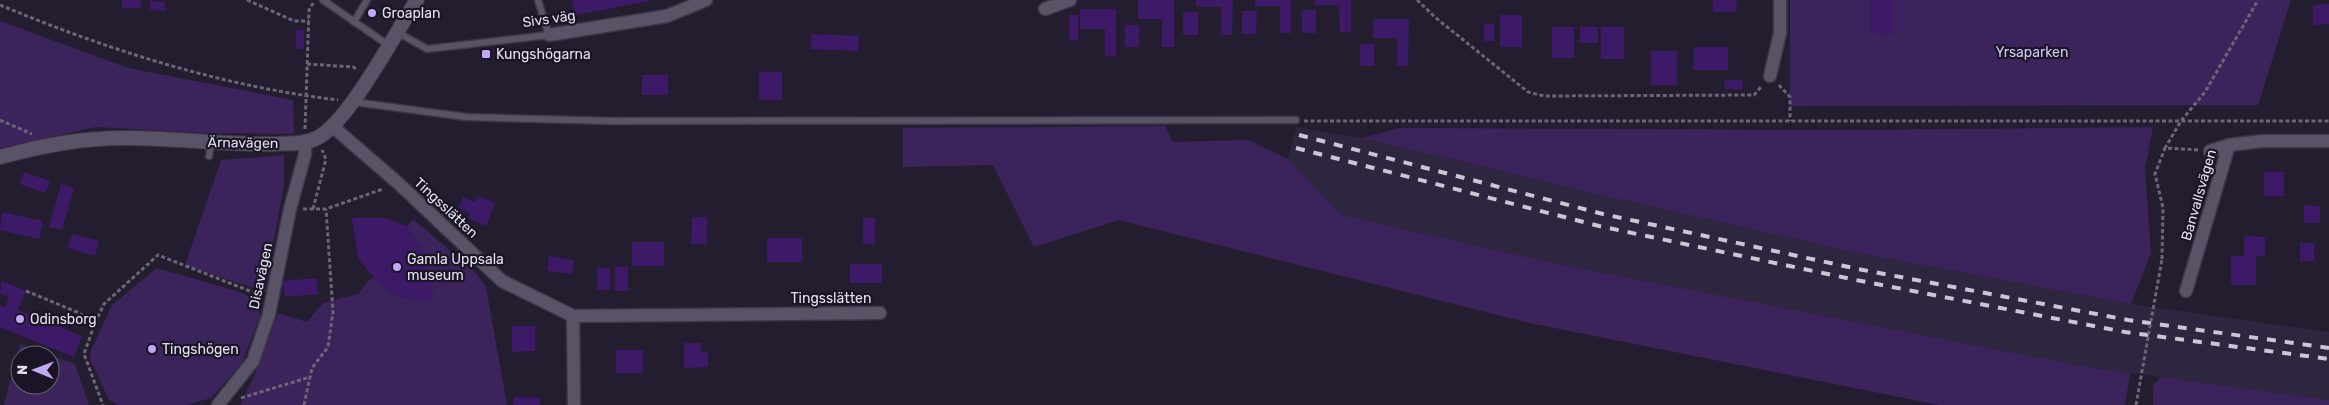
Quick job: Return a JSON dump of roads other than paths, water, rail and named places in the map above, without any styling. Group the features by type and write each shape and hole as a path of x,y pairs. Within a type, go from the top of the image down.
{"street":[{"name":"Ärnavägen","path":"0,157 51,143 130,138 210,150 259,144 305,142 317,138 332,126 352,101 417,0"},
{"name":"Sivs väg","path":"549,35 667,16 706,0"},
{"path":"1045,9 1070,0"},
{"path":"1770,76 1780,33 1780,0"},
{"name":"Tingsslätten","path":"332,126 398,184 502,281 573,316 880,313"},
{"name":"Banvallsvägen","path":"2186,291 2229,145 2262,141 2329,141"},
{"name":"Disavägen","path":"218,405 253,361 272,299 290,209 305,154 305,142"},
{"path":"2210,151 2229,145"},
{"path":"573,316 574,405"}],"lane":[{"path":"323,0 388,45"},
{"path":"354,22 367,0"},
{"path":"538,0 549,35"},
{"name":"Sivs väg","path":"396,31 427,49 549,35"},
{"path":"352,101 466,116 612,121 1296,120"}],"railway":[{"path":"1299,135 1603,214 1858,269 2128,320 2329,348"},
{"path":"1296,148 1599,226 1856,280 2125,332 2329,359"}],"place":[{"name":"Groaplan","path":"372,13"},
{"name":"Kungshögarna","path":"486,54"},
{"name":"Gamla Uppsala museum","path":"397,267"},
{"name":"Odinsborg","path":"20,319"},
{"name":"Tingshögen","path":"152,349"}],"park label":[{"name":"Yrsaparken","path":"2032,52"}]}
